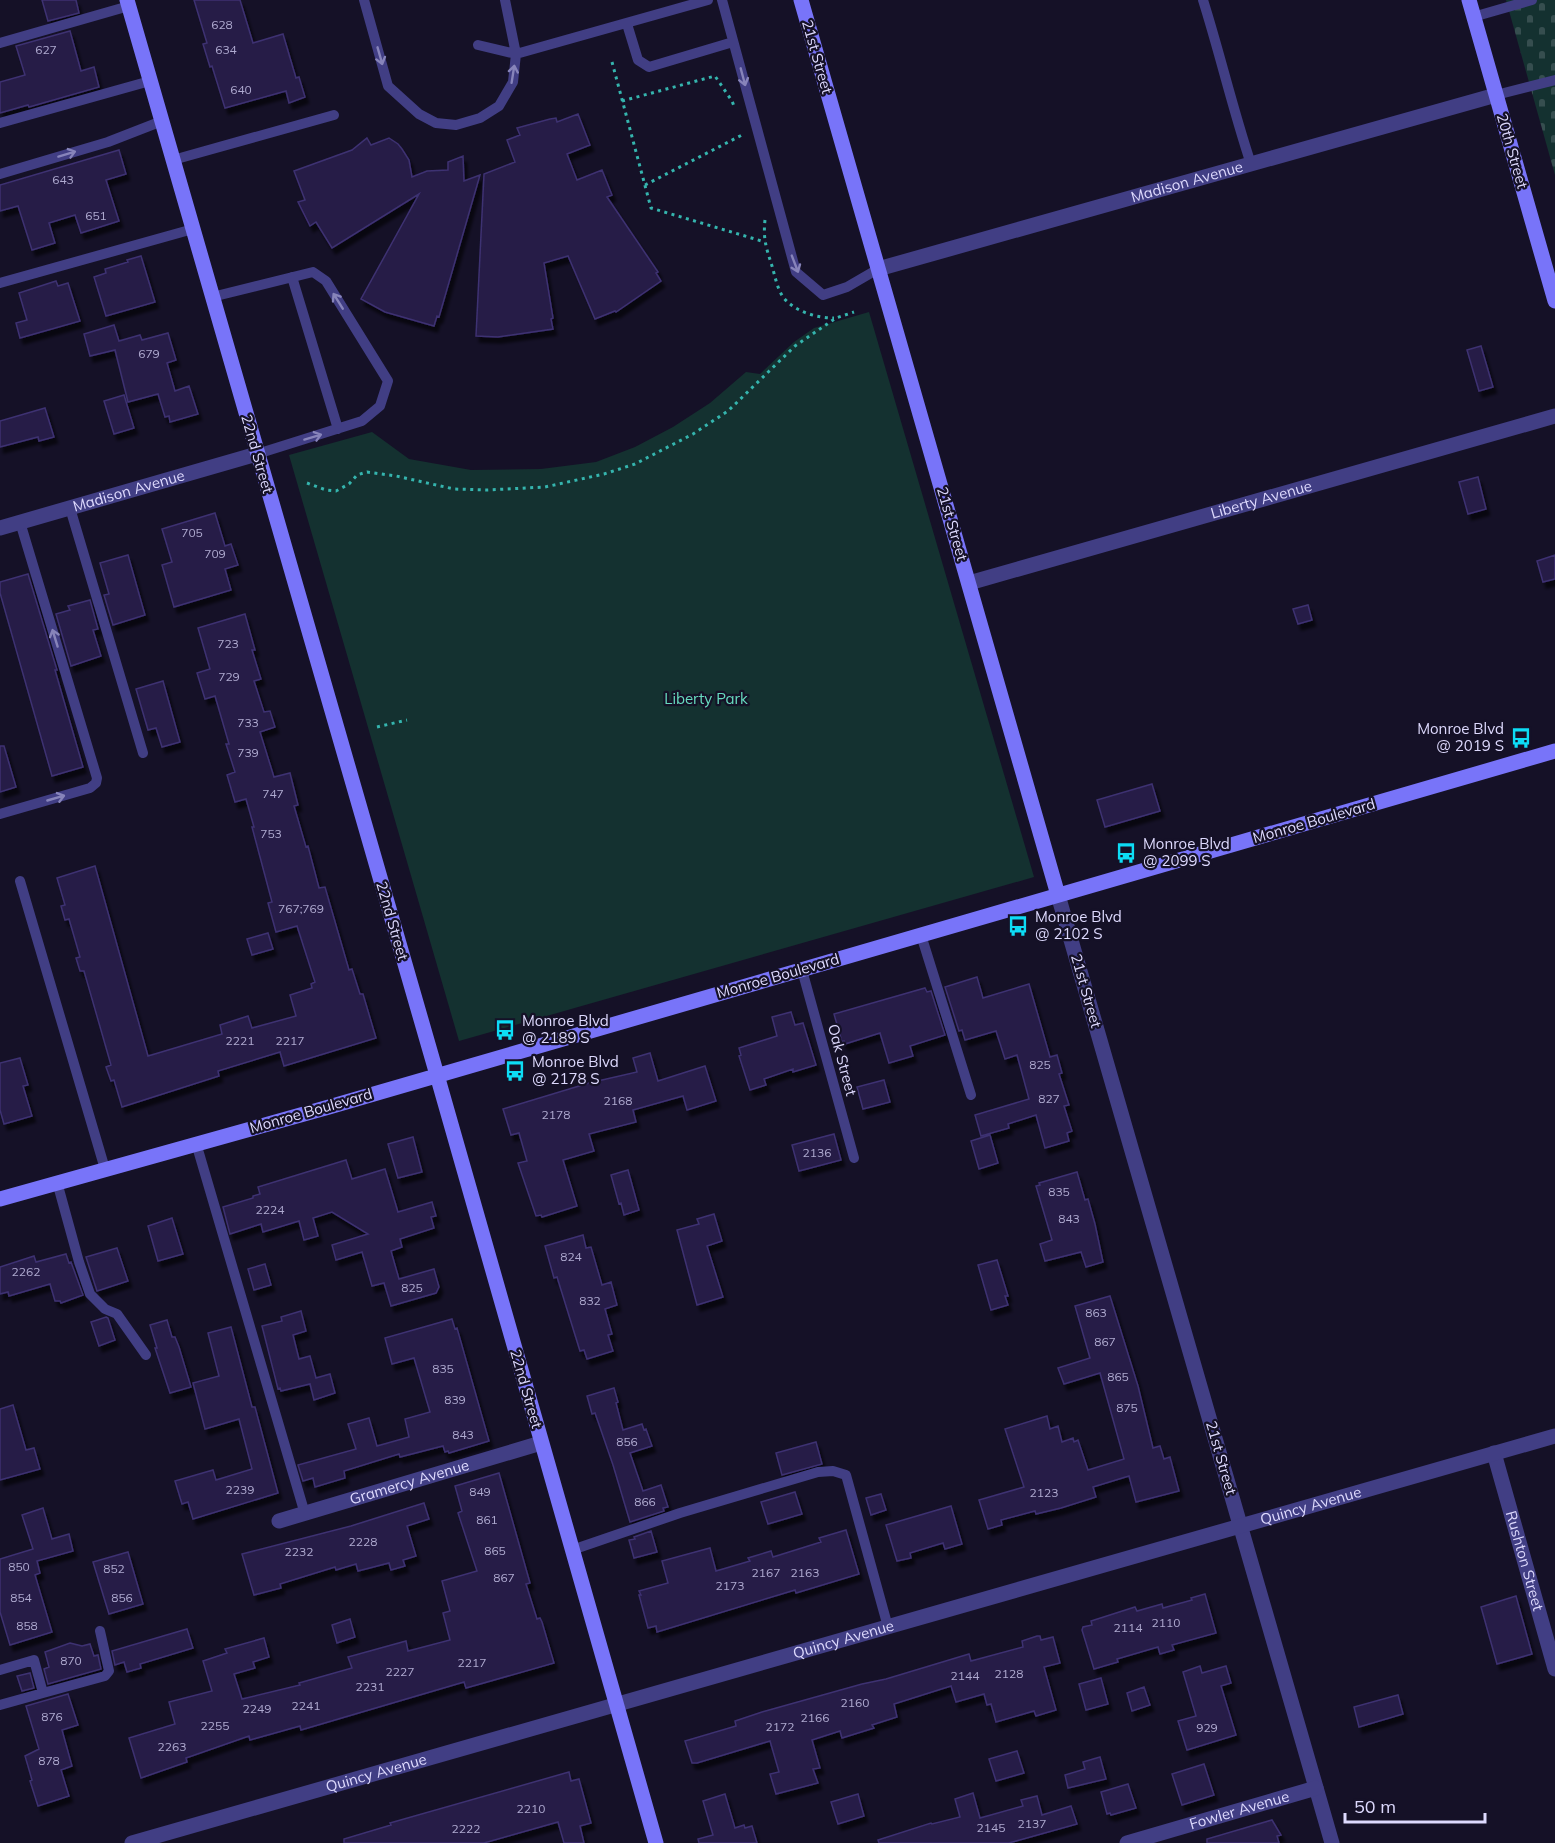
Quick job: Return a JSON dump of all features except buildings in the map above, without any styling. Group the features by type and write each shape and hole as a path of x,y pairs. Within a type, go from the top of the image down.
{"street":[{"name":"21st Street","path":"801,0 1332,1843"},
{"name":"20th Street","path":"1468,0 1555,301"},
{"name":"22nd Street","path":"128,3 656,1843"},
{"name":"Madison Avenue","path":"878,269 1496,95"},
{"name":"Liberty Avenue","path":"969,583 1555,416"},
{"name":"Madison Avenue","path":"0,528 257,454"},
{"name":"Monroe Boulevard","path":"0,1199 329,1107 1555,751"},
{"name":"Quincy Avenue","path":"132,1843 1555,1436"},
{"name":"Gramercy Avenue","path":"279,1521 541,1443"},
{"name":"Rushton Street","path":"1494,1453 1555,1669"},
{"name":"Fowler Avenue","path":"1127,1843 1316,1788"}],"lane":[{"path":"364,0 388,86 419,114 436,123 456,125 480,118 499,106 513,82 516,54 505,0"},
{"path":"478,45 516,54 708,0"},
{"path":"722,0 796,272 823,295 847,287 878,269"},
{"path":"1203,0 1251,164"},
{"path":"1473,17 1532,0"},
{"path":"0,43 128,3"},
{"path":"627,24 638,60 649,67 734,42"},
{"path":"1496,95 1555,80"},
{"path":"0,123 150,81"},
{"path":"173,160 334,115"},
{"path":"0,174 108,142 162,121"},
{"path":"0,283 193,229"},
{"path":"212,297 313,272 326,281 388,381 380,406 362,421 257,454"},
{"path":"292,277 338,429"},
{"path":"70,508 143,753"},
{"path":"0,814 90,788 96,783 97,778 20,522"},
{"path":"20,881 105,1169"},
{"path":"921,935 971,1095"},
{"name":"Oak Street","path":"802,969 854,1158"},
{"path":"196,1143 305,1514"},
{"path":"57,1182 90,1294 105,1309 117,1314 146,1354"},
{"path":"572,1550 746,1492 818,1472 833,1471 846,1475 888,1627"},
{"path":"0,1705 105,1676 109,1671 100,1631"},
{"path":"0,1670 34,1660 43,1693"}],"path":[{"path":"612,62 651,208 765,242"},
{"path":"622,101 715,76 732,101 736,112"},
{"path":"645,185 742,135"},
{"path":"762,210 765,220 763,232 765,242 778,286 784,297 796,307 818,318 836,318"},
{"path":"307,483 336,491 349,484 357,476 367,472 454,489 487,490 544,487 604,474 635,464 693,434 728,411 795,346 836,318 854,312"},
{"path":"376,727 407,720"}],"green space":[{"path":"1506,0 1555,0 1555,175"},
{"name":"Liberty Park","path":"869,312 1034,877 459,1041 289,455 372,432 409,459 471,470 541,469 596,462 635,447 673,427 710,403 746,372 760,374 794,342 814,328"}],"place":[{"name":"Monroe Blvd @ 2019 S","path":"1521,738"},
{"name":"Monroe Blvd @ 2099 S","path":"1126,853"},
{"name":"Monroe Blvd @ 2102 S","path":"1018,926"},
{"name":"Monroe Blvd @ 2189 S","path":"505,1030"},
{"name":"Monroe Blvd @ 2178 S","path":"515,1071"}]}
